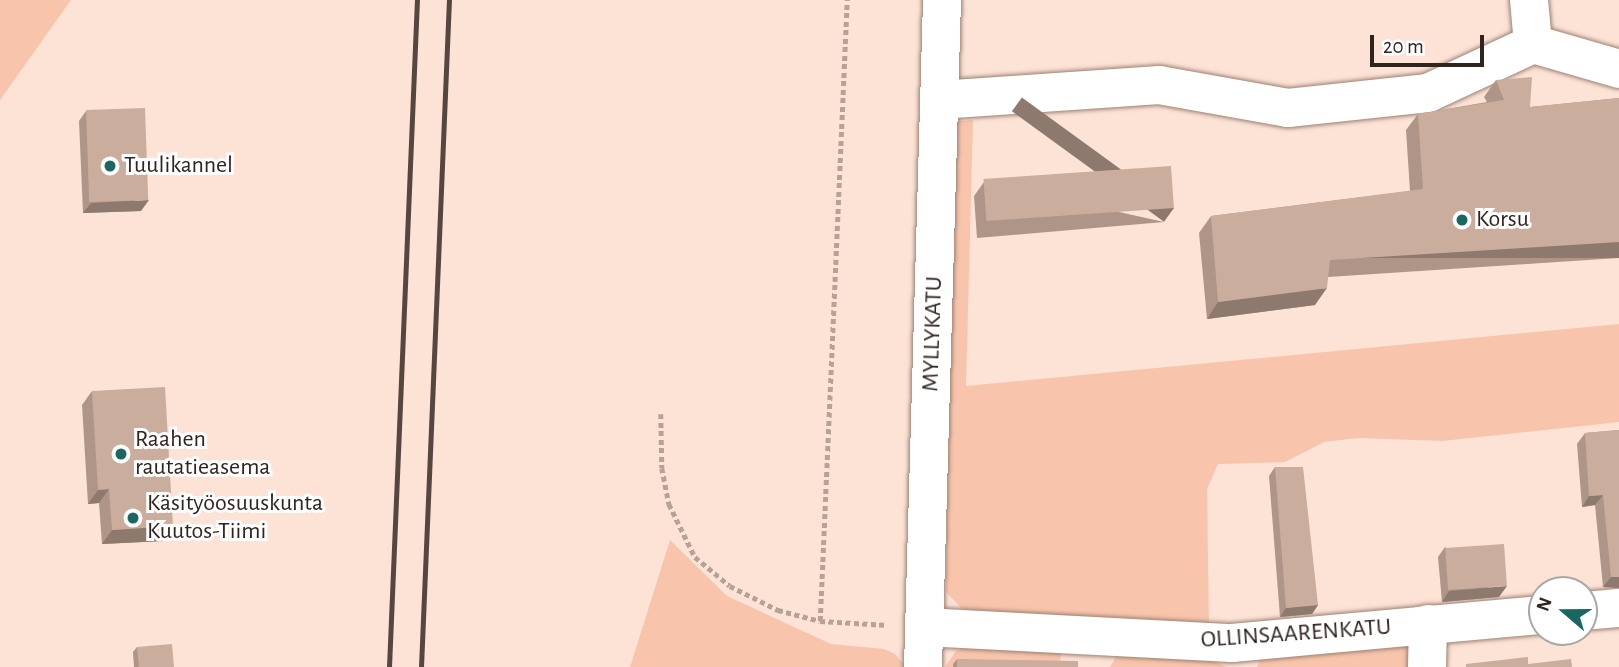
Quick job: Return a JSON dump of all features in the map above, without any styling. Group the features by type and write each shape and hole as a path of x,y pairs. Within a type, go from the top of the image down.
{"street":[{"name":"MYLLYKATU","path":"923,667 942,0"},
{"path":"1529,0 1533,44"},
{"path":"939,100 1158,85 1288,107 1428,93 1533,44 1619,69"},
{"path":"1598,610 1619,608"},
{"name":"OLLINSAARENKATU","path":"924,627 1101,652 1528,616"},
{"path":"1427,667 1428,624"}],"path":[{"path":"820,621 847,0"},
{"path":"661,414 668,504 695,556 730,586 778,610 820,621 924,627"}],"shaded area":[{"path":"0,0 71,0 0,100"},
{"path":"973,120 966,386 1619,324 1619,422 1442,441 1358,438 1324,442 1285,462 1218,464 1207,489 1209,627 975,613 961,608 946,592 954,122"},
{"path":"670,540 727,596 831,644 884,649 895,654 906,667 630,667"},
{"path":"1397,641 1408,642 1419,667 1257,667 1260,660"},
{"path":"967,647 1061,651 1060,666 945,667 956,651"},
{"path":"1117,655 1208,659 1227,667 1110,667"}],"building":[{"name":"Korsu","path":"1532,77 1530,107 1619,98 1619,242 1330,260 1327,288 1218,302 1211,216 1423,189 1418,114 1504,100 1496,80"},
{"name":"Tuulikannel","path":"145,108 148,200 89,202 86,110"},
{"path":"1171,166 1174,208 986,221 983,179"},
{"name":"Raahen rautatieasema","path":"165,387 173,526 112,530 109,489 98,490 92,391"},
{"path":"1619,430 1619,577 1611,577 1603,495 1589,496 1585,433"},
{"path":"1275,467 1303,467 1318,605 1286,608"},
{"path":"1504,544 1507,586 1448,590 1445,548"},
{"path":"172,644 174,667 139,667 137,647"},
{"path":"1528,657 1528,664 1571,659 1572,667 1466,667 1466,664"},
{"path":"957,659 1078,661 1078,667 957,667"}],"railway":[{"path":"389,667 417,0"},
{"path":"421,667 449,0"}],"place":[{"name":"Tuulikannel","path":"110,166"},
{"name":"Korsu","path":"1462,220"},
{"name":"Raahen rautatieasema","path":"121,454"},
{"name":"Käsityöosuuskunta Kuutos-Tiimi","path":"133,518"}]}
